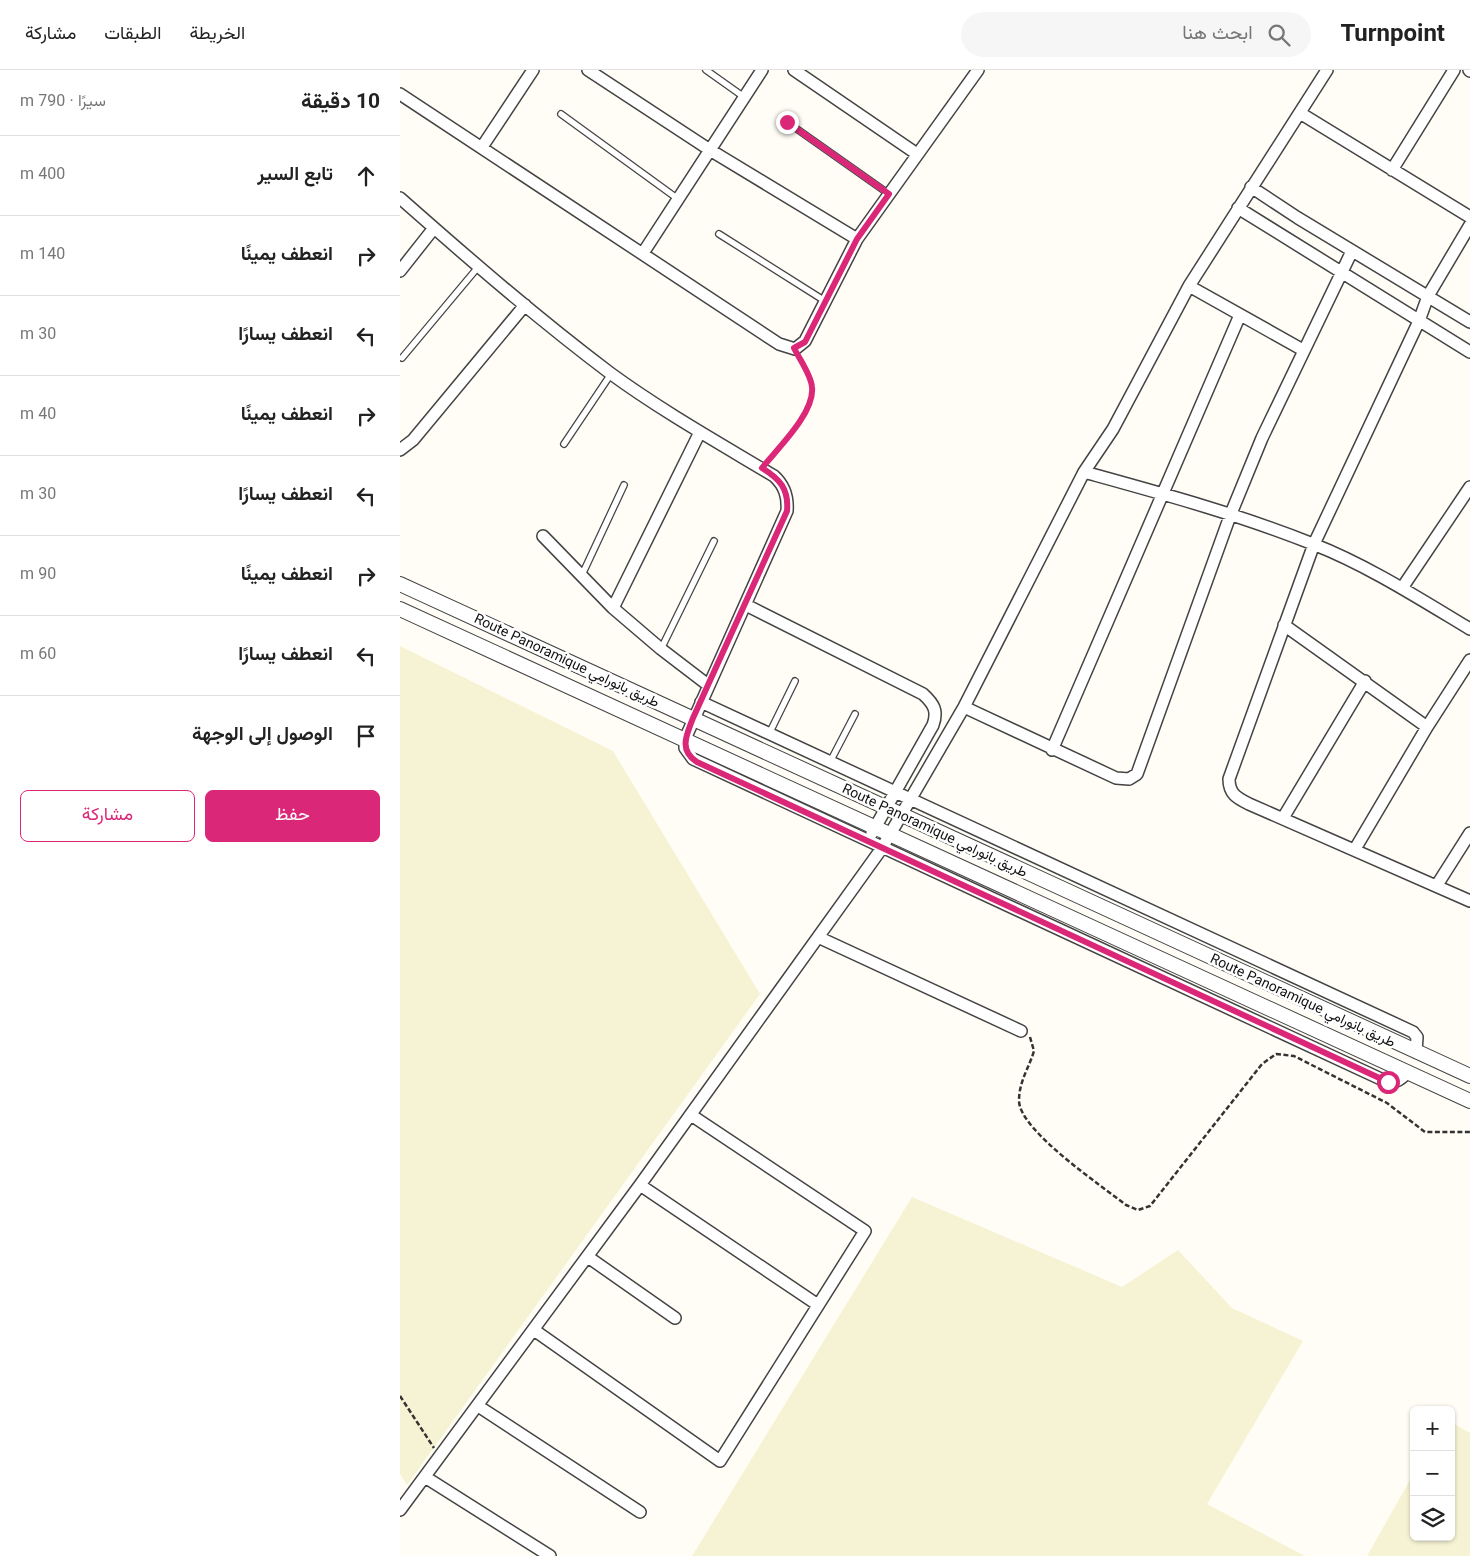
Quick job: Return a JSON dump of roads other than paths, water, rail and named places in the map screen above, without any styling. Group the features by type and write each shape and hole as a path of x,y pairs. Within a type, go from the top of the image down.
{"street":[{"path":"482,147 533,70"},
{"path":"588,70 710,150 857,239"},
{"path":"643,253 762,70"},
{"path":"794,70 916,154"},
{"path":"400,94 779,344 794,348 805,342 857,239 916,154 978,70"},
{"path":"400,1510 588,1257 820,938 882,848 912,800 964,706 1084,472 1113,429 1189,286 1250,187 1327,70"},
{"path":"1392,170 1454,70"},
{"path":"1300,113 1470,218"},
{"path":"1250,187 1470,322"},
{"path":"400,198 525,305 611,374 700,432 762,468 781,482 786,492 787,511 685,739 687,752 697,762 1383,1080 1393,1083 1408,1072"},
{"path":"1238,208 1470,352"},
{"path":"1470,225 1428,296 1419,321 1314,544 1229,779 1229,786 1235,796 1470,901"},
{"path":"400,271 434,228"},
{"path":"964,706 1052,750 1116,778 1129,779 1137,774 1230,516 1303,350 1352,251"},
{"path":"1189,286 1303,350"},
{"path":"400,450 413,440 525,305"},
{"path":"1052,750 1240,315"},
{"path":"613,608 700,432"},
{"path":"1084,472 1164,494 1314,544 1402,588 1470,629"},
{"path":"1402,588 1470,487"},
{"path":"543,536 613,608 661,649 708,685"},
{"name":"Route Panoramique طريق بانورامي","path":"400,584 1470,1076"},
{"path":"746,605 923,694 935,707 936,716 933,725 867,841"},
{"name":"Route Panoramique طريق بانورامي","path":"400,609 876,826 1470,1101"},
{"path":"1284,625 1427,727"},
{"path":"1355,849 1427,727 1470,660"},
{"path":"1283,818 1365,681"},
{"path":"700,702 1413,1032 1417,1037 1416,1052"},
{"path":"1437,885 1470,833"},
{"path":"820,938 1021,1031"},
{"path":"1443,1088 1452,1068"},
{"path":"534,1330 720,1462 865,1231 691,1115"},
{"path":"640,1185 818,1305"},
{"path":"588,1257 675,1318"},
{"path":"478,1406 640,1512"},
{"path":"425,1477 550,1556"}],"lane":[{"path":"706,70 744,97"},
{"path":"561,114 678,198"},
{"path":"787,122 889,194"},
{"path":"719,234 825,301"},
{"path":"402,358 479,266"},
{"path":"564,444 611,374"},
{"path":"581,577 624,485"},
{"path":"661,649 714,541"},
{"path":"769,734 795,681"},
{"path":"830,762 855,714"}]}
